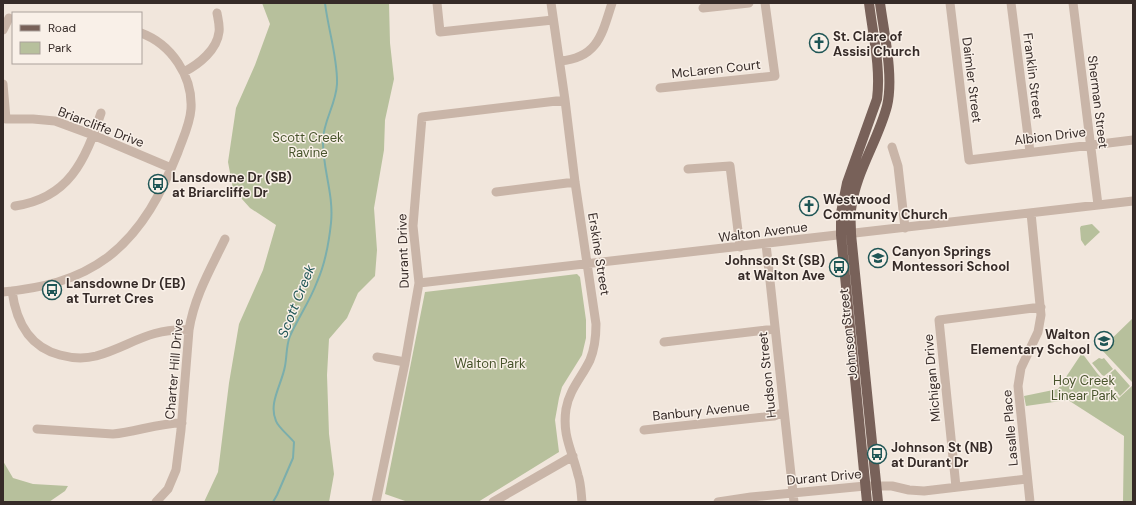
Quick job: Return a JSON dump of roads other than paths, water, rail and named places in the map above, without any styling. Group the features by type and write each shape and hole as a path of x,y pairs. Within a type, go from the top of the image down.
{"main road":[{"name":"Johnson Street","path":"869,3 877,65 878,93 847,182 841,213 846,235 878,502"},
{"name":"Johnson Street","path":"866,502 846,235 855,188 885,114 889,96 888,64 880,3"}],"street":[{"path":"437,3 440,32 554,20"},
{"name":"Erskine Street","path":"551,3 560,61 575,182 595,313 595,345 589,361 574,386 566,407 566,437 579,476 582,502"},
{"path":"560,61 581,56 593,47 604,31 612,3"},
{"path":"703,8 749,3"},
{"name":"McLaren Court","path":"660,88 775,76 765,3"},
{"name":"Daimler Street","path":"950,3 969,160"},
{"name":"Franklin Street","path":"1011,3 1030,152"},
{"name":"Sherman Street","path":"1073,3 1098,205"},
{"path":"184,72 203,58 216,42 220,31 217,13"},
{"path":"3,30 8,16"},
{"path":"142,34 162,44 178,62 184,72 190,91 191,108 187,129 157,198 140,225 129,238 107,257 78,274 54,284 8,292 18,316 29,336 47,350 65,357 81,358 95,356 150,334 164,331 189,330"},
{"name":"Briarcliffe Drive","path":"3,84 6,119 55,121 93,135 171,168"},
{"name":"Durant Drive","path":"376,502 405,362 419,284 413,226 422,116 565,100"},
{"path":"15,206 28,204 42,199 62,186 77,170 101,113"},
{"name":"Albion Drive","path":"969,160 1133,140"},
{"path":"892,147 898,166 905,228"},
{"path":"688,169 730,166 740,247"},
{"path":"496,192 575,182"},
{"name":"Walton Avenue","path":"419,284 1133,201"},
{"name":"Lasalle Place","path":"1030,502 1018,386 1024,359 1038,332 1041,315 1031,213"},
{"name":"Charter Hill Drive","path":"156,502 168,489 176,470 182,423 189,330 193,309 225,239"},
{"name":"Hudson Street","path":"766,244 793,498"},
{"name":"Michigan Drive","path":"956,488 939,320 1041,307"},
{"path":"664,342 775,329"},
{"path":"377,357 405,362"},
{"name":"Banbury Avenue","path":"644,430 774,416 784,412"},
{"path":"36,429 113,434 126,433 166,424 182,423"},
{"path":"493,502 573,456"},
{"name":"Durant Drive","path":"718,502 793,498 865,486 892,486 915,491 956,488 1027,479"}],"waterway":[{"name":"Scott Creek","path":"273,502 293,458 294,442 276,421 274,414 276,394 286,362 290,336 320,275 328,245 331,223 331,201 324,160 323,139 325,125 336,91 337,74 325,3"}],"place":[{"name":"St. Clare of Assisi Church","path":"819,43"},
{"name":"Lansdowne Dr (SB) at Briarcliffe Dr","path":"158,184"},
{"name":"Westwood Community Church","path":"809,206"},
{"name":"Canyon Springs Montessori School","path":"878,258"},
{"name":"Johnson St (SB) at Walton Ave","path":"839,267"},
{"name":"Lansdowne Dr (EB) at Turret Cres","path":"52,290"},
{"name":"Walton Elementary School","path":"1104,341"},
{"name":"Johnson St (NB) at Durant Dr","path":"877,454"}],"park label":[{"name":"Scott Creek Ravine","path":"308,144"},
{"name":"Walton Park","path":"490,363"},
{"name":"Hoy Creek Linear Park","path":"1084,388"}]}
